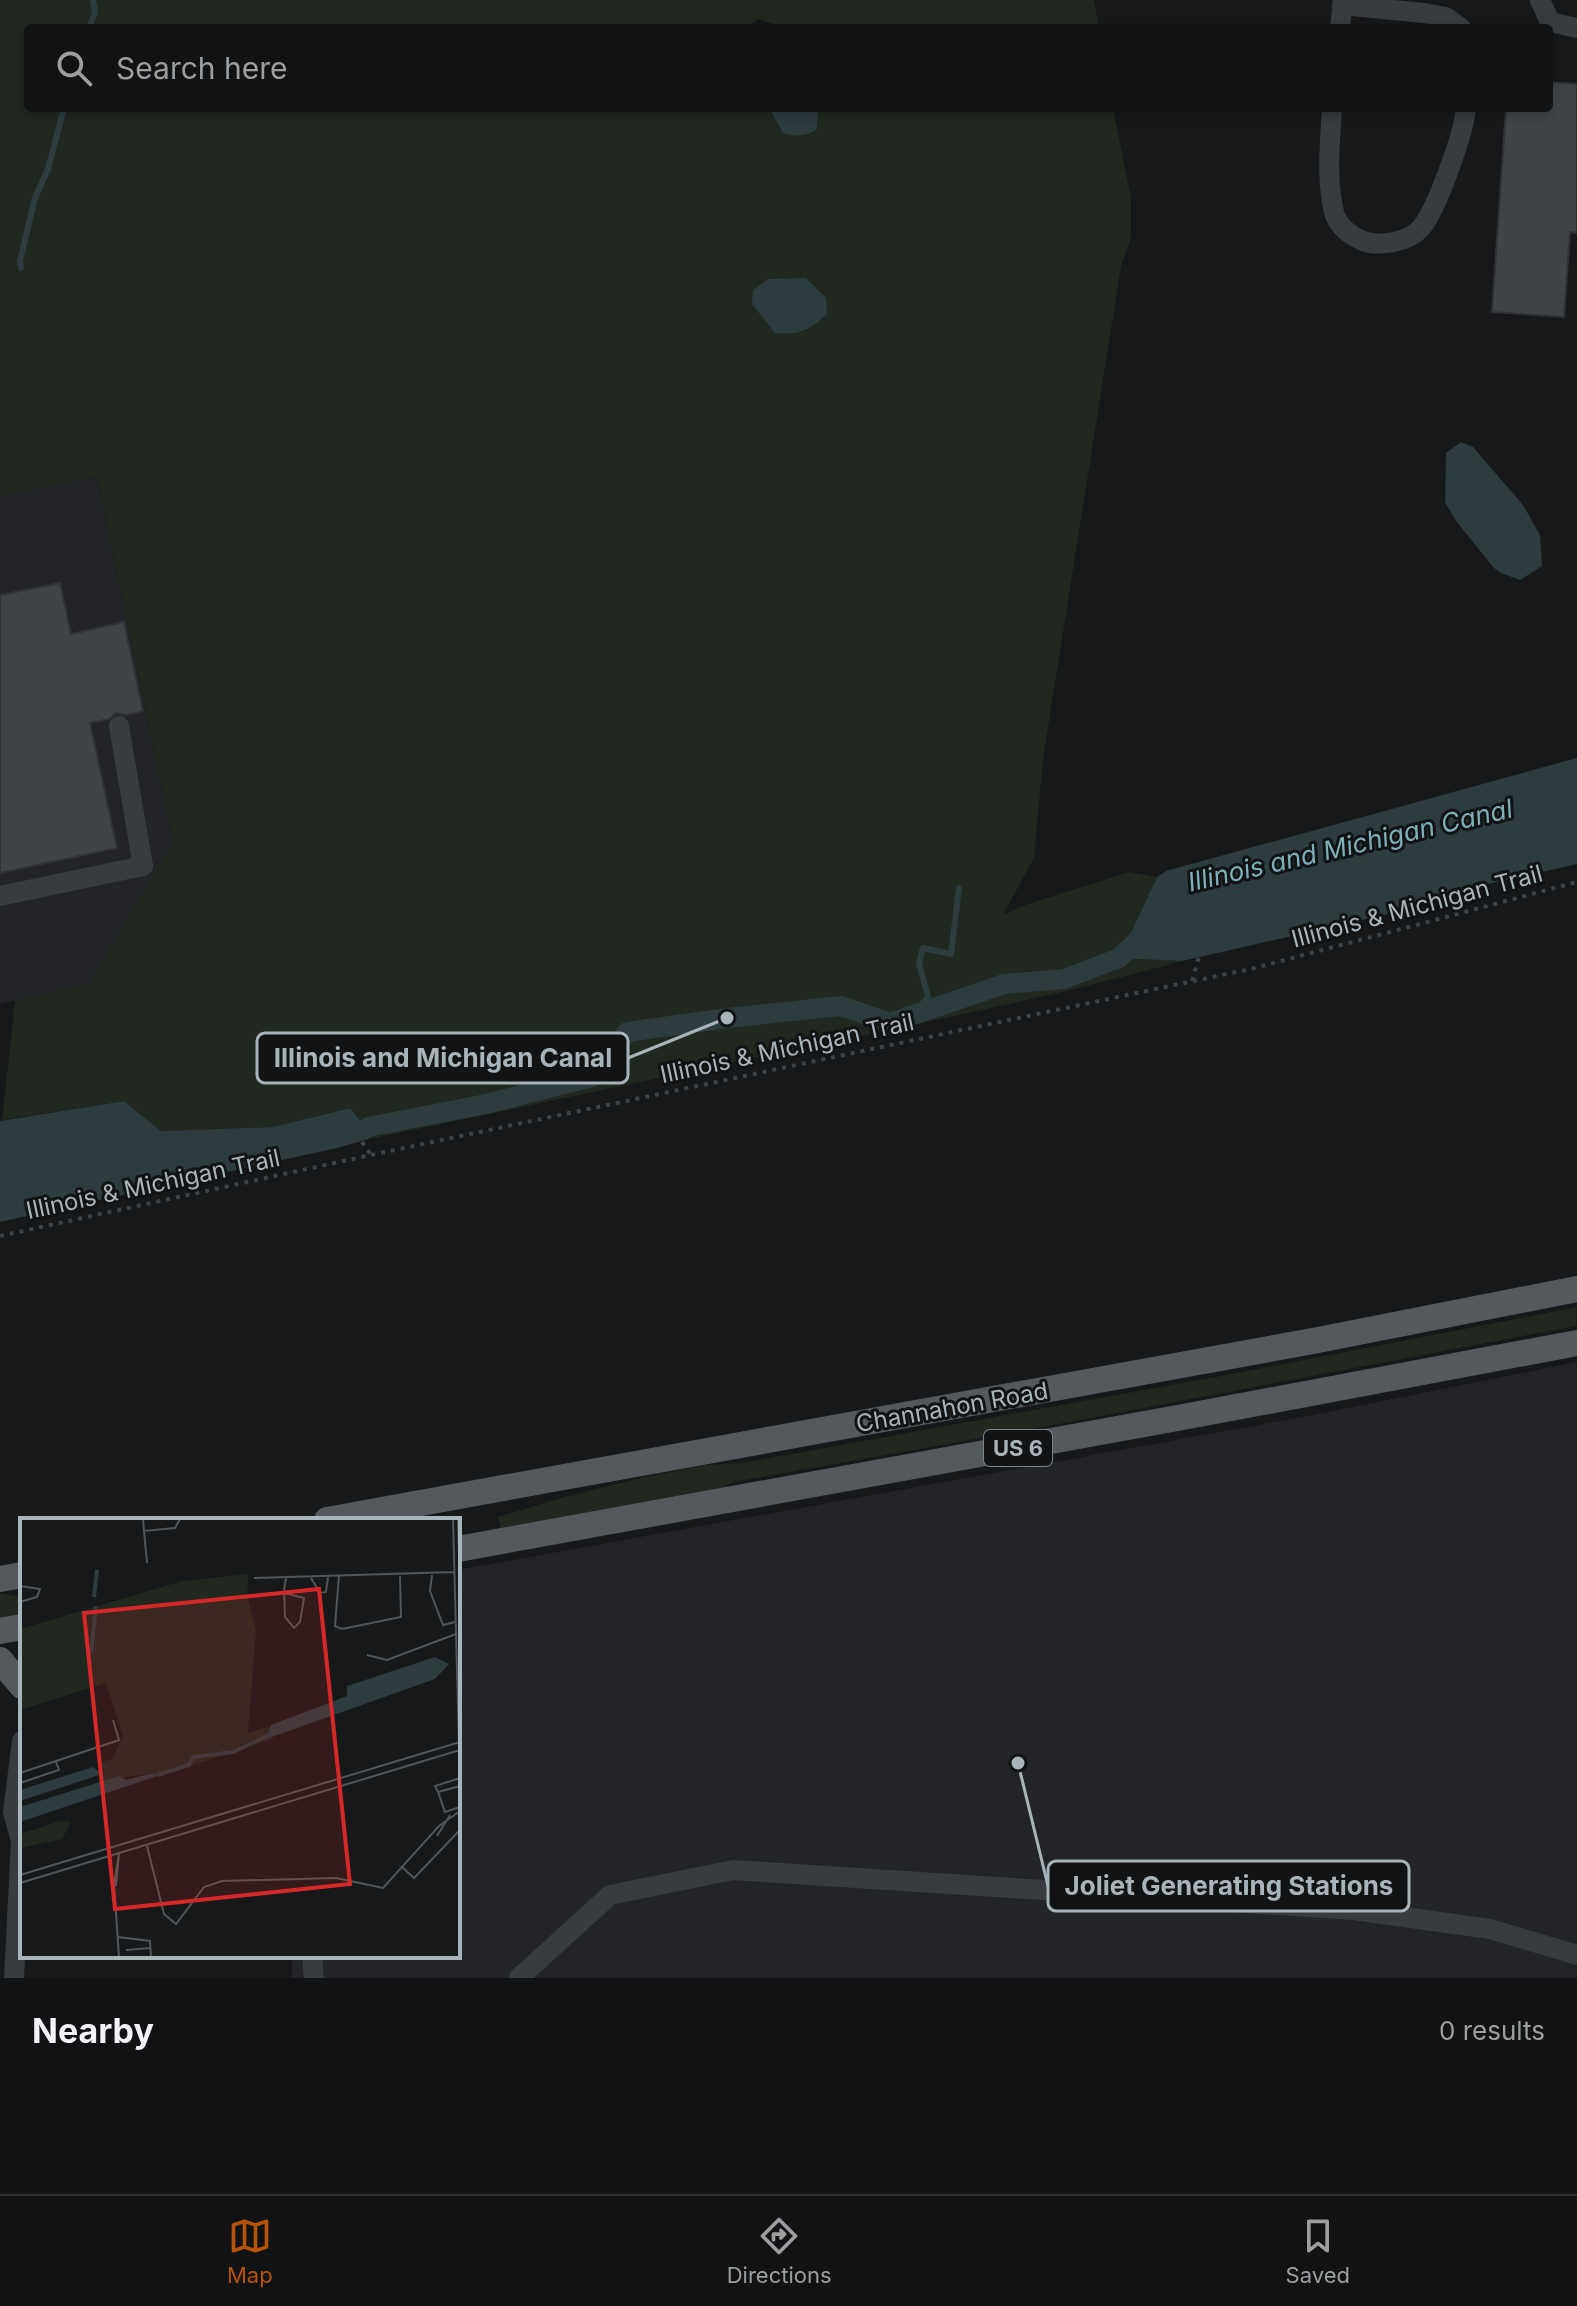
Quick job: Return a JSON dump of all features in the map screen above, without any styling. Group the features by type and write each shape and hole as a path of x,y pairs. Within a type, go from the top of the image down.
{"main road":[{"name":"Channahon Road","path":"338,1518 1282,1347 1577,1289"},
{"name":"US 6","path":"460,1549 1577,1343"},
{"path":"0,1631 20,1627"},
{"path":"0,1660 20,1684"}],"street":[{"path":"1540,0 1550,22 1577,28"},
{"path":"1340,24 1342,3 1446,17 1456,24"},
{"path":"1332,112 1329,162 1334,215 1345,231 1365,241 1384,243 1403,239 1420,230 1457,149 1465,112"},
{"path":"0,896 143,866 119,726"},
{"path":"20,1757 13,1812 20,1835"},
{"path":"519,1978 610,1895 733,1870 1354,1910 1490,1929 1577,1955"},
{"path":"14,1978 20,1875"},
{"path":"312,1958 314,1978"}],"path":[{"name":"Illinois & Michigan Trail","path":"0,1236 1255,968 1577,882"},
{"path":"1192,981 1199,957"},
{"path":"362,1142 371,1155"}],"shaded area":[{"path":"0,0 1094,0 1098,24 772,24 759,19 751,24 24,24 24,112 771,112 783,133 817,129 818,112 1114,112 1131,198 1131,238 1121,266 1043,759 1034,858 1003,915 1129,872 1157,877 1119,957 1182,961 978,1011 369,1139 393,1123 360,1120 349,1108 273,1127 161,1131 124,1101 2,1120 15,1000 89,984 173,843 97,477 0,496"},
{"path":"97,477 173,843 89,984 0,1004 0,496"},
{"path":"1577,1307 1576,1326 501,1528 498,1517 564,1497 707,1465 742,1463 1221,1376"},
{"path":"1577,1362 1577,1978 292,1978 292,1958 460,1958 460,1570 1308,1416"},
{"path":"0,1593 20,1597 20,1614 0,1618"}],"water":[{"path":"771,112 818,112 817,129 801,136 783,133"},
{"path":"806,278 826,298 827,314 804,330 775,333 752,304 753,290 768,279"},
{"path":"1461,442 1473,447 1523,505 1540,535 1542,566 1520,580 1494,568 1456,521 1445,502 1446,453"},
{"path":"1577,758 1577,864 1488,884 1401,911 1182,961 1119,958 1157,877 1166,871"},
{"path":"124,1101 161,1131 273,1127 350,1108 360,1120 395,1122 369,1139 337,1148 0,1222 0,1121"}],"building":[{"path":"1553,82 1577,84 1577,233 1570,232 1564,317 1492,312 1506,112 1553,112"},
{"path":"60,583 71,634 124,622 143,711 126,715 116,713 109,719 90,723 117,848 0,873 0,595"}],"waterway":[{"path":"90,24 95,12 93,0"},
{"path":"21,268 35,198 48,169 63,112"},
{"path":"913,1015 928,997 919,963 923,948 951,954 959,888"},
{"name":"Illinois and Michigan Canal","path":"368,1127 486,1104 592,1077 627,1032 841,1006 890,1023 1004,984 1064,979 1119,958 1138,940"}],"place":[{"name":"Illinois and Michigan Canal","path":"727,1018"},
{"name":"Joliet Generating Stations","path":"1018,1763"}]}
